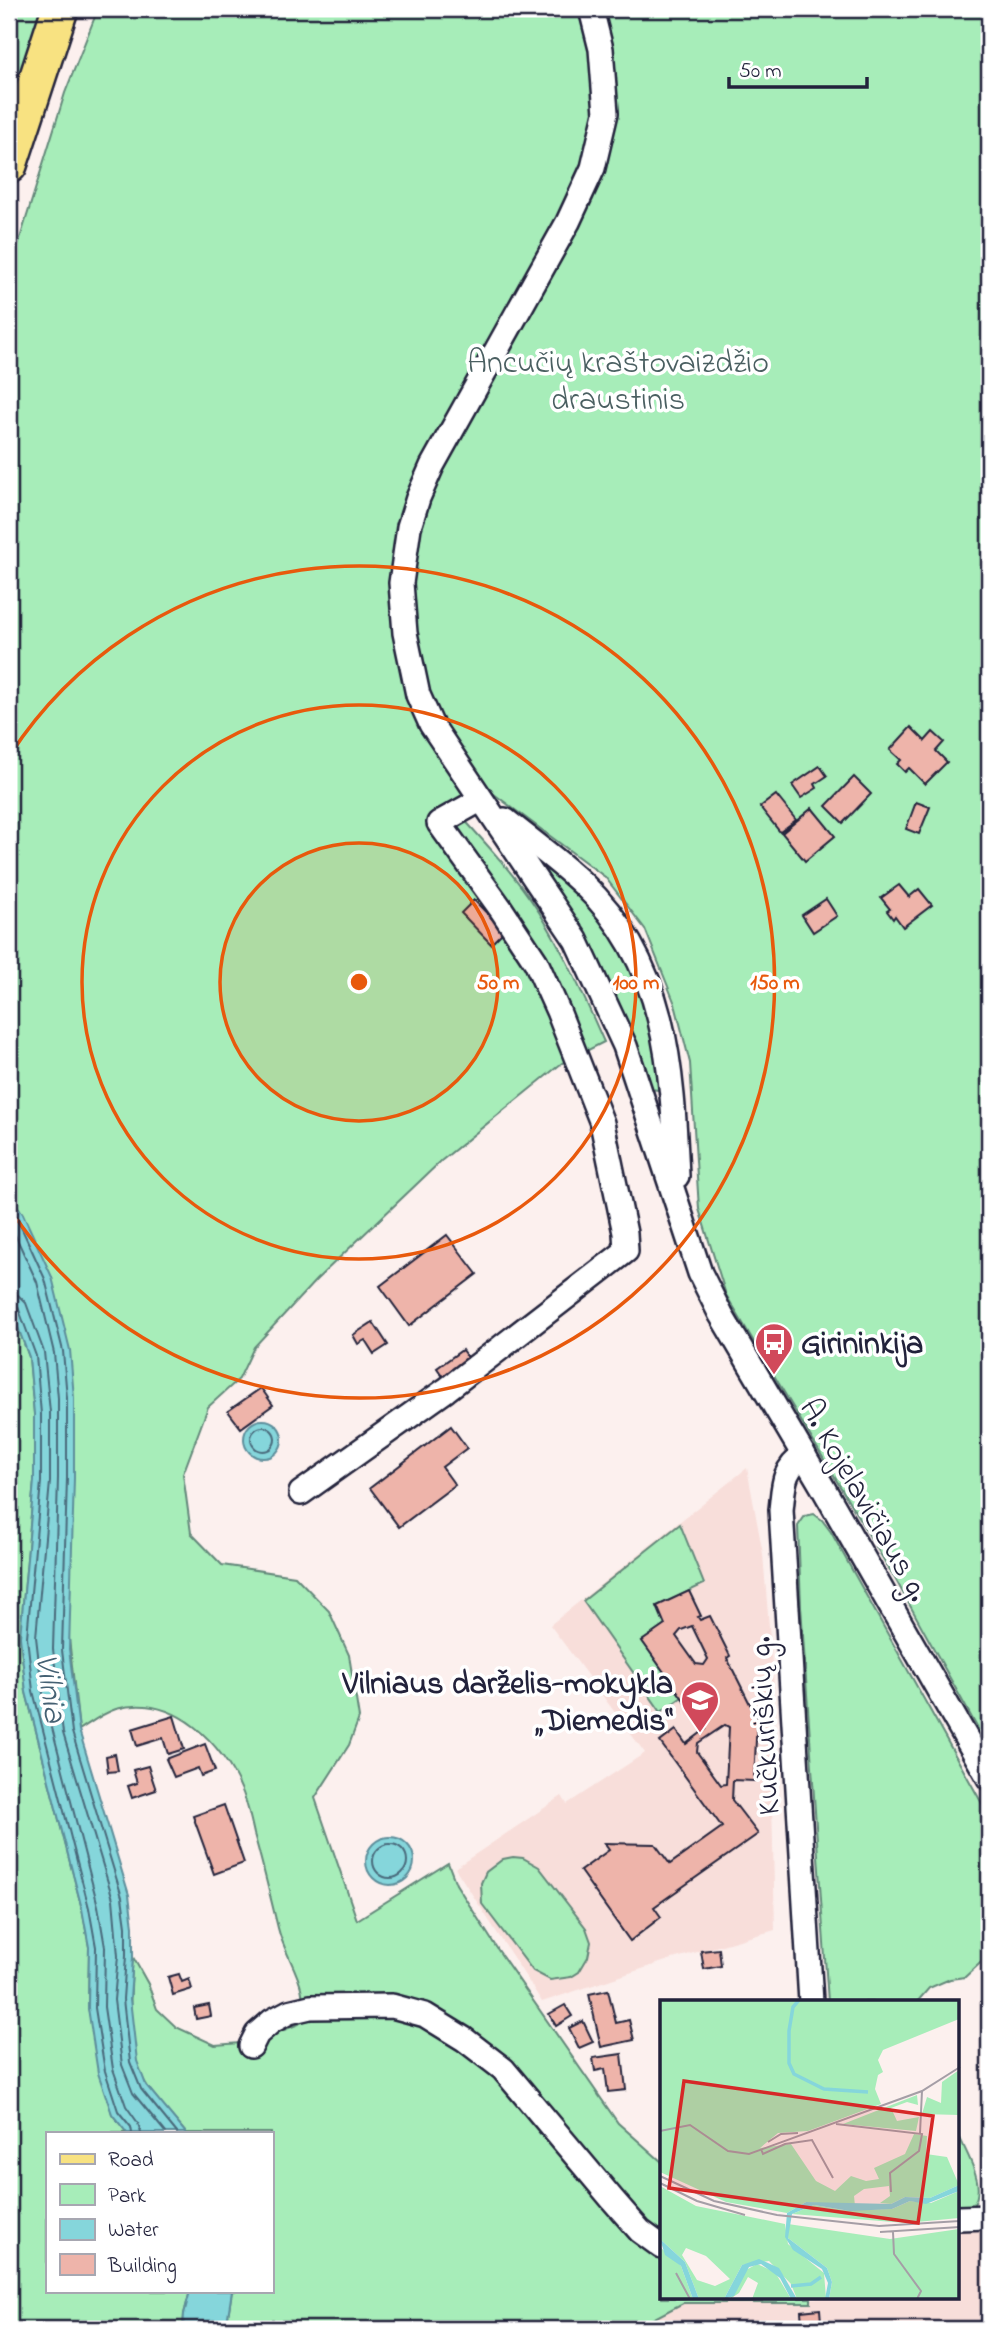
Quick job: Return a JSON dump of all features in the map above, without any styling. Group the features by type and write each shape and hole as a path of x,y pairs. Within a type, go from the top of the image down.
{"main road":[{"path":"9,165 60,9"}],"street":[{"name":"A. Kojelavičiaus g.","path":"591,9 601,49 606,113 593,168 568,222 432,466 418,498 404,555 402,607 411,669 418,695 432,724 480,800 551,900 576,940 604,997 629,1058 700,1273 720,1315 804,1455 989,1778"},
{"name":"A. Kojelavičiaus g.","path":"480,800 584,884 614,919 641,961 656,1004 668,1057 679,1210"},
{"path":"302,1493 446,1390 626,1251 602,1124 558,1011 536,962 439,823 480,800"},
{"name":"Kučkuriškių g.","path":"804,1455 787,1470 781,1510 811,2000"},
{"path":"251,2046 257,2034 272,2021 289,2012 310,2007 392,2006 425,2015 464,2039 503,2069 640,2231 660,2246"},
{"path":"960,2218 989,2217"}],"shaded area":[{"name":"Vilniaus darželis-mokykla „Diemedis“","path":"747,1468 763,1554 774,1687 770,1714 775,1930 669,1960 542,2002 455,1868 562,1796 567,1804 645,1753 550,1625"},
{"path":"989,2211 989,2329 640,2329 645,2323 683,2303 960,2300 960,2212"}],"green space":[{"path":"11,9 48,9 9,125 9,14"},
{"name":"Ancučių kraštovaizdžio draustinis","path":"98,9 989,9 989,1749 897,1582 726,1295 699,1209 690,1063 675,1004 645,929 605,877 487,789 450,804 508,870 539,912 566,959 604,1042 562,1063 441,1161 316,1280 254,1347 239,1379 208,1407 183,1474 191,1533 222,1565 295,1576 329,1611 349,1655 359,1718 349,1745 315,1798 357,1920 448,1863 456,1884 498,1950 618,2123 660,2160 660,2300 811,2300 811,2303 683,2303 645,2323 640,2329 226,2329 232,2292 273,2292 273,2132 185,2132 157,2099 141,2073 132,2041 133,1957 148,1984 157,2009 176,2027 215,2045 254,2042 299,2024 303,1998 301,1986 278,1928 245,1798 234,1774 209,1740 194,1726 176,1715 158,1708 137,1706 111,1711 79,1730 23,1214 9,1194 9,274 65,93"},
{"path":"550,867 588,901 618,939 652,1017 662,1087 658,1090 651,1089 649,1085 631,1031 595,957 546,872"},
{"path":"9,1303 29,1357 34,1414 34,1481 20,1637 26,1692 82,1909 89,1947 88,2008 112,2114 126,2132 46,2132 46,2292 190,2292 183,2329 9,2329"},
{"path":"814,1514 831,1532 989,1816 989,1955 965,1977 950,1979 929,1988 919,2000 828,2000 801,1606 798,1526 805,1516"},
{"path":"680,1524 704,1584 657,1606 665,1625 642,1641 682,1697 661,1712 583,1601"},
{"path":"523,1858 539,1867 586,1928 591,1942 588,1957 579,1972 571,1977 550,1980 533,1971 482,1904 481,1883 486,1872 503,1859"},
{"path":"960,2138 977,2183 978,2193 969,2211 960,2212"}],"water":[{"name":"Vilnia","path":"9,1194 23,1214 52,1277 70,1350 74,1398 74,1478 69,1649 79,1730 129,1895 133,1926 130,1999 137,2061 146,2085 185,2132 126,2132 112,2114 98,2073 88,2008 89,1947 82,1909 26,1692 20,1637 34,1481 34,1414 29,1357 9,1303"},
{"path":"263,1420 277,1425 282,1439 277,1453 263,1458 249,1453 244,1439 249,1425"},
{"path":"390,1837 407,1844 414,1861 407,1878 390,1885 373,1878 366,1861 373,1844"},
{"path":"190,2292 232,2292 226,2329 183,2329"}],"building":[{"path":"911,727 925,741 933,732 944,742 936,751 947,762 925,784 909,768 905,772 897,764 901,760 890,750"},
{"path":"820,766 827,776 815,784 817,788 801,798 792,785"},
{"path":"854,777 871,794 843,823 826,806"},
{"path":"776,795 796,820 780,832 760,807"},
{"path":"916,802 930,807 919,834 906,829"},
{"path":"812,808 835,836 805,861 782,833"},
{"path":"899,885 909,897 919,889 932,905 903,927 895,916 893,919 887,911 890,909 881,898"},
{"path":"826,899 837,916 813,932 802,915"},
{"path":"474,900 504,931 491,944 461,913"},
{"path":"447,1235 477,1274 409,1326 380,1286"},
{"path":"373,1322 388,1345 374,1354 365,1340 358,1344 353,1335"},
{"path":"462,1350 470,1361 446,1381 437,1368"},
{"path":"261,1388 273,1405 241,1428 228,1411"},
{"path":"451,1426 467,1448 442,1467 455,1485 399,1527 370,1488"},
{"path":"689,1591 701,1616 698,1617 700,1620 710,1616 730,1656 727,1658 757,1718 754,1781 733,1780 732,1800 758,1834 654,1907 661,1917 630,1941 580,1871 609,1850 604,1843 655,1844 670,1864 722,1827 660,1742 676,1730 686,1744 706,1729 693,1710 701,1703 696,1696 686,1703 642,1641 665,1625 657,1606","holes":["692,1626 708,1659 704,1665 696,1664 676,1636 681,1630","725,1725 729,1727 726,1784 721,1785 697,1752 698,1743"]},
{"path":"174,1716 184,1749 168,1754 163,1738 137,1746 132,1729"},
{"path":"205,1744 215,1771 201,1776 198,1768 174,1777 166,1759"},
{"path":"115,1754 118,1771 108,1772 106,1756"},
{"path":"148,1766 156,1790 132,1798 128,1786 137,1783 133,1770"},
{"path":"224,1805 244,1863 214,1874 193,1816"},
{"path":"719,1949 721,1966 704,1969 701,1951"},
{"path":"179,1974 182,1982 189,1979 192,1989 173,1995 168,1977"},
{"path":"608,1990 616,2023 629,2020 634,2040 601,2047 589,1994"},
{"path":"209,2005 211,2016 196,2019 194,2008"},
{"path":"565,2005 572,2016 556,2026 549,2014"},
{"path":"583,2021 593,2042 579,2048 569,2028"},
{"path":"622,2054 626,2090 608,2092 605,2069 595,2071 593,2058"},
{"path":"820,2309 821,2322 802,2324 801,2311"}],"place":[{"name":"Girininkija","path":"774,1376"},
{"name":"Vilniaus darželis-mokykla „Diemedis“","path":"700,1734"}]}
